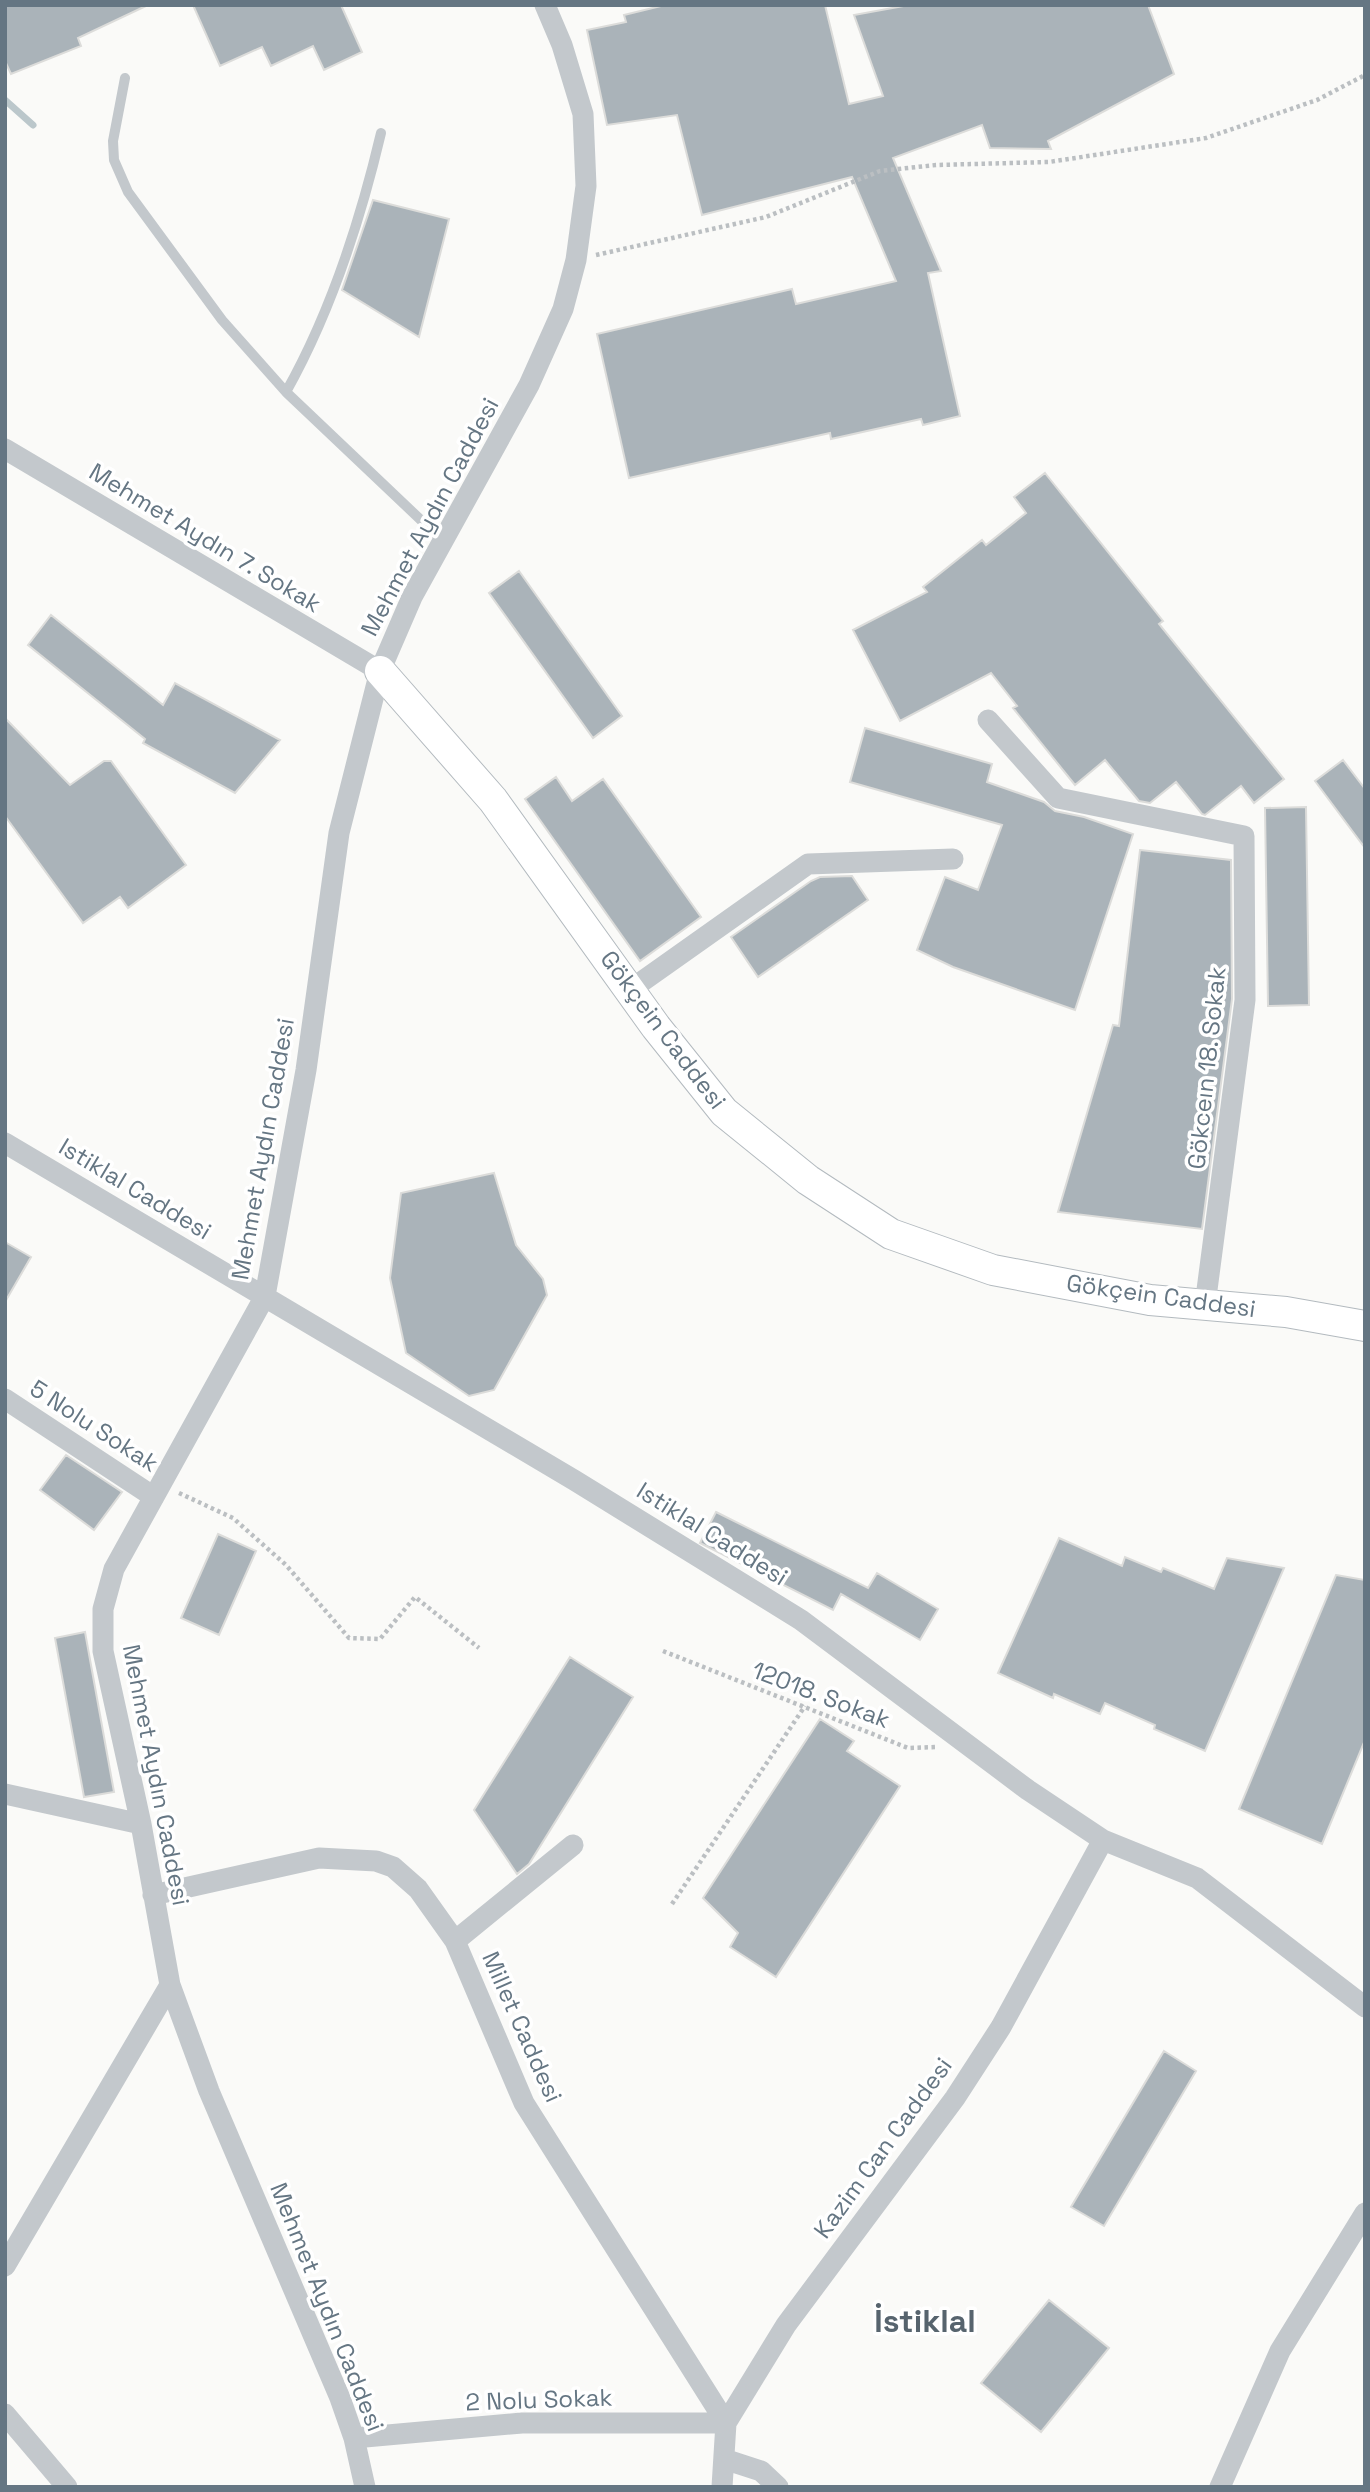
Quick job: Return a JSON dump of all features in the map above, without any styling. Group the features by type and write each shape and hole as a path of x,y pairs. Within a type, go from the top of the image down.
{"street":[{"name":"Mehmet Aydın Caddesi","path":"365,2487 354,2438 209,2091 170,1985 141,1824 103,1651 103,1609 114,1569 264,1296 306,1070 339,833 380,670 412,597 529,385 563,309 576,260 586,186 583,114 562,45 545,5"},
{"name":"Mehmet Aydın 7. Sokak","path":"5,449 380,670"},
{"name":"Gökçein Caddesi","path":"380,670 493,800 630,989 724,1112 807,1180 891,1234 993,1270 1150,1300 1286,1312 1365,1326"},
{"name":"Gökceın 18. Sokak","path":"988,720 1058,798 1244,836 1245,1000 1205,1305"},
{"path":"630,989 808,864 953,859"},
{"name":"Istiklal Caddesi","path":"5,1143 574,1480 802,1620 1102,1840 1197,1878 1365,2007"},
{"name":"5 Nolu Sokak","path":"5,1399 157,1491"},
{"path":"5,1794 141,1824"},
{"name":"Kazim Can Caddesi","path":"722,2487 726,2423 786,2325 962,2088 1001,2026 1102,1840"},
{"path":"455,1941 573,1845"},
{"name":"Millet Caddesi","path":"153,1895 319,1858 376,1861 393,1867 418,1889 455,1941 524,2103 726,2423"},
{"path":"5,2266 170,1985"},
{"path":"1220,2487 1280,2351 1365,2213"},
{"path":"5,2414 67,2487"},
{"name":"2 Nolu Sokak","path":"354,2438 522,2423 726,2423"},
{"path":"724,2459 761,2470 778,2487"}],"lane":[{"path":"125,78 113,141 114,160 128,192 222,320 286,391 443,541"},
{"path":"286,391 307,354 356,227 381,133"}],"path":[{"path":"576,260 766,217 880,171 936,165 1049,162 1206,138 1317,100 1365,75"},
{"path":"157,1491 233,1518 286,1565 349,1638 380,1639 415,1597 479,1648"},
{"name":"12018. Sokak","path":"663,1651 908,1748 971,1746"},
{"path":"672,1904 805,1706"}],"building":[{"path":"5,5 148,5 78,38 81,46 11,74 5,61"},
{"path":"193,5 341,5 362,52 324,70 313,46 271,66 262,47 220,66"},
{"path":"665,5 825,5 849,104 883,96 854,15 909,5 1148,5 1174,74 1048,141 1051,149 990,148 982,125 893,158 941,271 928,273 960,416 923,425 921,419 831,439 830,433 629,478 597,334 792,289 796,304 896,281 852,177 702,215 677,115 607,125 587,30 626,22 624,15"},
{"path":"373,200 449,219 419,337 342,290"},
{"path":"1045,473 1163,621 1159,624 1284,779 1254,803 1241,786 1205,815 1176,782 1150,803 1139,801 1105,760 1075,785 1013,708 1017,706 991,673 900,721 853,630 927,592 923,587 982,540 986,545 1026,513 1014,497"},
{"path":"519,571 622,716 593,738 489,593"},
{"path":"51,615 163,705 175,683 280,740 235,793 143,743 145,739 28,645"},
{"path":"5,718 70,785 104,761 111,761 186,865 128,908 120,897 83,923 5,816"},
{"path":"865,728 992,764 987,782 1044,802 1055,811 1084,817 1133,834 1075,1010 953,967 917,950 945,877 978,890 1002,825 850,782"},
{"path":"1343,760 1365,789 1365,848 1315,781"},
{"path":"556,777 572,801 603,779 701,917 640,961 525,799"},
{"path":"1306,807 1309,1005 1268,1006 1265,808"},
{"path":"1140,850 1231,860 1232,999 1202,1229 1058,1212 1113,1025 1119,1026"},
{"path":"852,876 868,900 758,977 731,937 811,881 820,877"},
{"path":"494,1173 516,1245 543,1279 547,1295 494,1390 469,1396 406,1353 390,1278 401,1193"},
{"path":"5,1242 31,1257 5,1302"},
{"path":"66,1455 122,1492 94,1530 40,1490"},
{"path":"716,1512 868,1588 877,1573 938,1609 920,1640 841,1594 833,1610 700,1543"},
{"path":"218,1534 256,1551 219,1635 181,1618"},
{"path":"1059,1538 1122,1566 1125,1557 1161,1572 1163,1568 1214,1589 1227,1558 1284,1568 1205,1751 1154,1729 1155,1725 1105,1703 1100,1714 1054,1694 1053,1698 998,1673"},
{"path":"1336,1575 1365,1580 1365,1740 1322,1844 1239,1809"},
{"path":"85,1632 114,1792 84,1797 55,1638"},
{"path":"570,1657 633,1697 529,1864 517,1874 474,1810"},
{"path":"820,1719 854,1741 847,1751 900,1786 776,1977 730,1947 738,1933 703,1898"},
{"path":"1164,2051 1196,2071 1104,2226 1071,2207"},
{"path":"1049,2300 1109,2348 1041,2432 981,2383"}],"waterway":[{"path":"5,100 33,125"}],"district":[{"name":"İstiklal","path":"925,2321"}]}
